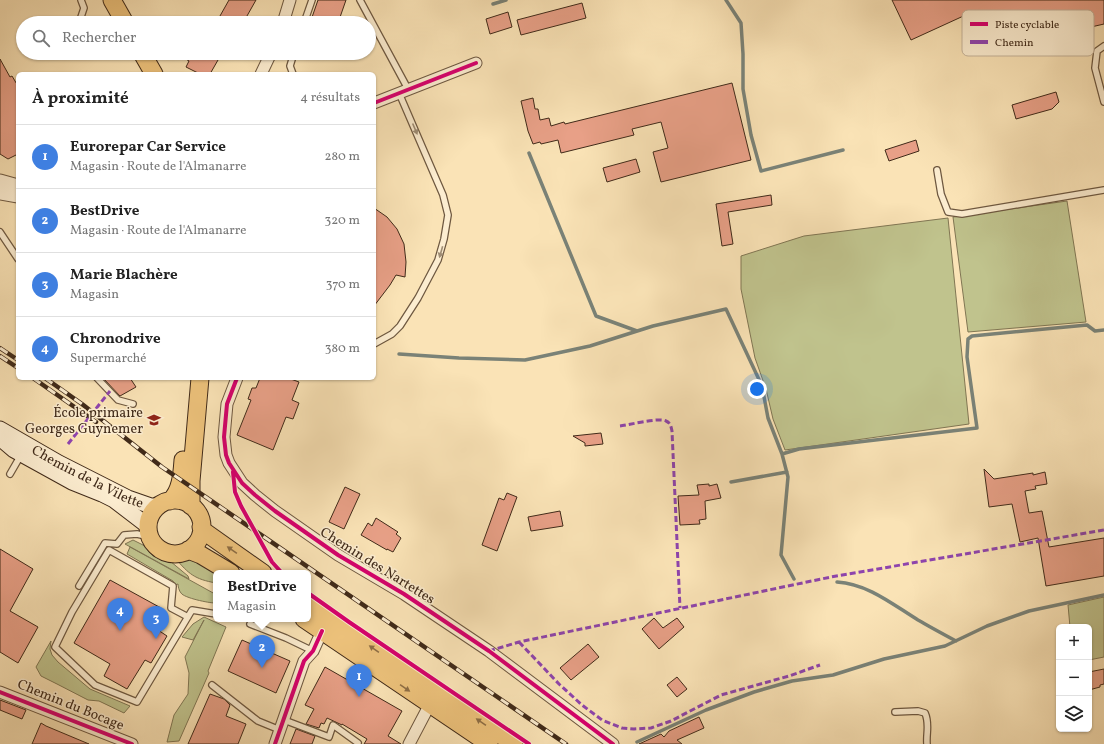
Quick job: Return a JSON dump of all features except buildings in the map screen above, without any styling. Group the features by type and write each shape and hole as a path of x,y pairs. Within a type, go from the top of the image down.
{"main road":[{"path":"101,0 110,16"},
{"path":"112,0 121,16"},
{"path":"134,60 140,72"},
{"path":"146,60 153,72"},
{"path":"164,503 185,502 192,506 199,515 201,527 198,540 188,550 181,553 174,554 159,549 154,544 149,531 152,512 164,503 175,496 182,474 198,380"},
{"path":"192,506 191,481 198,380"},
{"name":"Chemin de la Vilette","path":"0,429 24,449 72,482 114,500 149,531"},
{"name":"Chemin de la Vilette","path":"0,438 14,450 24,449 59,463 128,498 151,506 164,503"},
{"path":"201,527 205,532 259,570"},
{"path":"188,550 201,555 226,570"},
{"path":"311,606 514,744"},
{"path":"308,622 489,744"}],"street":[{"path":"285,16 290,0"},
{"path":"262,72 268,60"},
{"path":"376,102 476,63"},
{"path":"0,181 16,185"},
{"path":"0,193 16,196"},
{"name":"Chemin des Nartettes","path":"236,380 227,404 224,437 229,463 242,483 275,511 338,556 404,594 490,651 613,744"},
{"path":"275,744 304,661 313,651 322,631"},
{"name":"Chemin du Bocage","path":"0,692 132,744"},
{"path":"409,744 430,704"}],"lane":[{"path":"81,0 84,8 81,16"},
{"path":"306,16 312,0"},
{"path":"360,0 369,16"},
{"path":"376,29 396,65 404,91 443,195 448,215 444,240 438,260 418,298 400,326 392,334 376,343"},
{"path":"1104,46 1098,51 1095,68 1104,102"},
{"path":"292,60 290,66 292,72"},
{"path":"937,170 941,194 948,212 962,214 1104,190"},
{"path":"0,232 16,256"},
{"path":"99,380 118,400 133,404"},
{"path":"10,474 24,449"},
{"path":"149,531 124,535 116,544 109,547 72,612 55,647 95,685 137,702 192,610 213,614"},
{"path":"80,586 105,543 109,547 173,586 171,608 188,618"},
{"path":"250,624 286,638 313,651"},
{"path":"212,685 258,721 280,730"},
{"path":"895,712 918,711 925,713 928,720 926,737 927,744"},
{"path":"284,720 329,737 333,725 358,743"}],"green space":[{"path":"1067,201 1086,322 968,332 953,217"},
{"path":"948,218 969,424 785,450 773,419 766,389 755,358 741,289 741,256 804,236"},
{"path":"133,540 143,545 153,556 170,561 188,576 189,579 125,544"},
{"path":"130,547 213,593 213,603 197,600 183,595 178,587 178,584 175,585 173,581 127,554"},
{"path":"189,556 213,571 213,582 202,580 192,575 175,558"},
{"path":"1104,597 1104,657 1092,659 1092,624 1070,624 1068,605"},
{"path":"204,617 226,627 208,671 209,673 179,741 167,742 174,715 188,694 189,673 185,657 204,620 193,640 182,637 193,624"},
{"path":"51,641 50,649 52,655 58,662 90,689 130,706 124,713 99,701 88,700 41,676 36,667"}],"waterway":[{"path":"493,4 506,0"},
{"path":"726,0 741,23 743,89 751,135 761,171 843,150"},
{"path":"529,153 596,316 637,331"},
{"path":"399,354 525,360 590,346 653,326 726,309 762,386 768,418 782,454 799,449 977,428 967,357 968,339 972,336 1087,325 1095,331 1104,330"},
{"path":"782,454 788,477 781,555 794,579"},
{"path":"731,482 787,472"},
{"path":"837,582 869,591 889,601 918,620 956,641"},
{"path":"637,742 706,710 754,692 792,681 833,675 884,659 945,646 987,626 1029,611 1104,595"}],"railway":[{"path":"0,348 16,359"},
{"path":"0,356 16,367"},
{"path":"36,380 96,422"},
{"path":"48,380 82,404 162,467 566,744"}],"marked path":[{"path":"68,444 110,391"},
{"path":"620,426 663,420 669,423 671,427 680,608"},
{"path":"489,651 519,642 831,577 1104,530"},
{"path":"519,642 559,684 582,705 602,720 622,728 634,729 651,728 671,721 721,695 789,676 820,665"}],"cycle path":[{"path":"376,102 476,63"},
{"path":"236,380 227,404 224,437 226,455 229,463 242,483 275,511 338,555 404,594 489,651 613,744"},
{"path":"233,472 235,492 241,506 272,562 279,570"},
{"path":"311,595 529,744"},
{"path":"275,744 304,661 313,651 322,631"},
{"path":"0,692 132,744"}],"place":[{"name":"École primaire Georges Guynemer","path":"154,420"},
{"name":"Chronodrive","path":"120,631"},
{"name":"Marie Blachère","path":"156,639"},
{"name":"BestDrive","path":"262,668"},
{"name":"Eurorepar Car Service","path":"359,697"}]}
